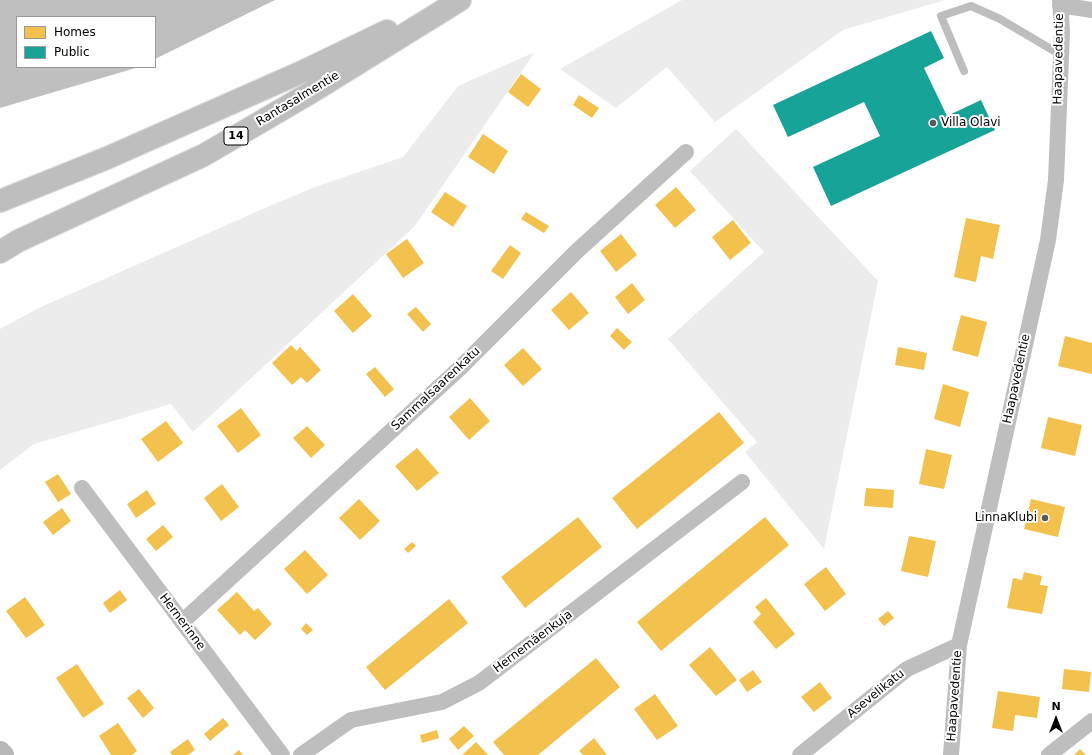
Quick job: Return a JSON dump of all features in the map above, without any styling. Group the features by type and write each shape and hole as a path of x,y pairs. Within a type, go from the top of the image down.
{"highway":[{"name":"Rantasalmentie","path":"0,201 107,158 304,71 451,0"},
{"name":"Rantasalmentie","path":"0,252 18,241 204,155 310,93 460,0"},
{"name":"Rantasalmentie","path":"0,213 82,177 107,158"}],"main road":[{"path":"0,752 3,755"}],"street":[{"path":"1058,2 1092,10"},
{"name":"Haapavedentie","path":"951,755 959,645 1048,240 1056,180 1062,32 1058,2"},
{"name":"Sammalsaarenkatu","path":"182,622 459,369 577,251 686,152"},
{"name":"Hernemäenkuja","path":"301,755 351,720 442,702 479,682 742,482"},
{"name":"Hernerinne","path":"82,488 282,755"},
{"name":"Asevelikatu","path":"800,755 907,669 959,645"},
{"path":"1049,755 1092,721"}],"lane":[{"path":"964,71 941,16 971,6 1000,19 1061,55"}],"shaded area":[{"path":"0,0 275,0 156,59 156,16 16,16 16,68 136,68 0,108"},
{"path":"682,0 945,0 843,30 715,122 667,67 616,108 560,69"},
{"path":"535,52 414,227 193,432 171,404 34,444 0,470 0,329 41,307 265,208 315,187 403,157 458,86"},
{"path":"736,129 878,281 824,549 745,452 757,442 668,339 764,252 690,171"}],"building: Homes":[{"path":"521,74 541,89 528,107 508,92"},
{"path":"579,95 599,108 592,118 573,105"},
{"path":"483,134 508,151 494,174 468,157"},
{"path":"676,187 696,210 675,228 655,205"},
{"path":"445,192 467,206 453,227 431,212"},
{"path":"526,212 549,226 544,233 521,219"},
{"path":"966,218 1000,225 993,259 981,256 976,282 954,277"},
{"path":"733,220 751,243 730,260 712,237"},
{"path":"621,234 637,255 616,272 600,251"},
{"path":"407,239 424,263 403,278 386,254"},
{"path":"510,245 521,253 503,279 491,271"},
{"path":"632,283 645,300 628,314 615,297"},
{"path":"571,292 589,313 569,330 551,310"},
{"path":"353,294 372,316 353,333 334,311"},
{"path":"416,307 431,324 423,332 407,314"},
{"path":"961,315 987,322 978,357 952,350"},
{"path":"617,328 632,342 624,350 610,336"},
{"path":"1065,336 1092,343 1092,374 1058,366"},
{"path":"291,345 297,351 300,347 321,370 307,383 301,377 292,385 272,363"},
{"path":"898,347 927,353 924,370 895,365"},
{"path":"523,348 542,369 523,386 504,365"},
{"path":"375,367 394,389 385,397 366,374"},
{"path":"943,384 969,392 960,427 934,419"},
{"path":"470,398 490,421 469,440 449,417"},
{"path":"241,408 261,435 238,453 217,426"},
{"path":"719,412 744,443 637,529 612,498"},
{"path":"1048,417 1082,425 1075,456 1041,448"},
{"path":"166,421 183,443 158,462 141,439"},
{"path":"307,426 325,445 311,458 293,438"},
{"path":"417,448 439,473 417,491 395,466"},
{"path":"926,449 952,455 944,489 919,484"},
{"path":"58,474 71,494 58,502 45,482"},
{"path":"222,484 239,507 221,521 204,498"},
{"path":"866,488 894,490 893,508 864,506"},
{"path":"147,490 156,504 136,518 127,504"},
{"path":"359,499 380,521 360,540 339,518"},
{"name":"LinnaKlubi","path":"1031,499 1065,507 1058,537 1024,529"},
{"path":"62,508 71,521 53,535 43,522"},
{"path":"578,517 602,547 525,608 501,577"},
{"path":"765,517 789,545 661,651 637,622"},
{"path":"163,525 173,537 156,551 146,539"},
{"path":"909,536 936,541 928,577 901,571"},
{"path":"412,542 416,546 408,553 404,549"},
{"path":"305,550 328,575 307,594 284,569"},
{"path":"826,567 846,594 825,611 804,584"},
{"path":"1024,572 1042,576 1040,585 1048,586 1042,614 1007,608 1013,578 1022,580"},
{"path":"120,590 127,600 110,613 103,603"},
{"path":"237,592 254,611 258,608 272,624 255,640 245,630 240,635 217,610"},
{"path":"25,597 45,625 26,638 6,611"},
{"path":"766,598 795,634 776,649 753,622 761,614 755,607"},
{"path":"449,599 468,623 385,690 366,667"},
{"path":"888,611 894,618 884,626 878,619"},
{"path":"306,623 313,630 307,635 301,629"},
{"path":"710,647 737,680 716,696 689,665"},
{"path":"596,658 620,687 538,755 504,755 493,742"},
{"path":"77,664 104,704 83,718 56,678"},
{"path":"1064,669 1091,672 1089,692 1062,689"},
{"path":"753,670 762,682 747,692 739,680"},
{"path":"820,682 832,698 814,712 801,697"},
{"path":"139,689 154,708 143,718 127,698"},
{"path":"998,691 1040,697 1037,718 1015,715 1013,731 992,728"},
{"path":"655,694 678,726 657,740 634,709"},
{"path":"223,718 229,725 210,741 204,734"},
{"path":"118,723 137,751 132,755 111,755 99,736"},
{"path":"464,726 474,736 458,750 449,739"},
{"path":"437,730 439,738 422,743 420,735"},
{"path":"594,738 607,755 583,755 579,751"},
{"path":"188,739 195,750 188,755 172,755 170,752"},
{"path":"476,742 488,755 462,755"},
{"path":"1080,749 1086,755 1074,755"},
{"path":"239,750 243,755 233,755"}],"building: Public":[{"name":"Villa Olavi","path":"931,31 944,58 924,68 947,116 981,100 995,130 831,206 813,167 880,136 864,102 788,137 773,105"}],"place":[{"name":"Villa Olavi","path":"933,123"},
{"name":"LinnaKlubi","path":"1045,518"}]}
